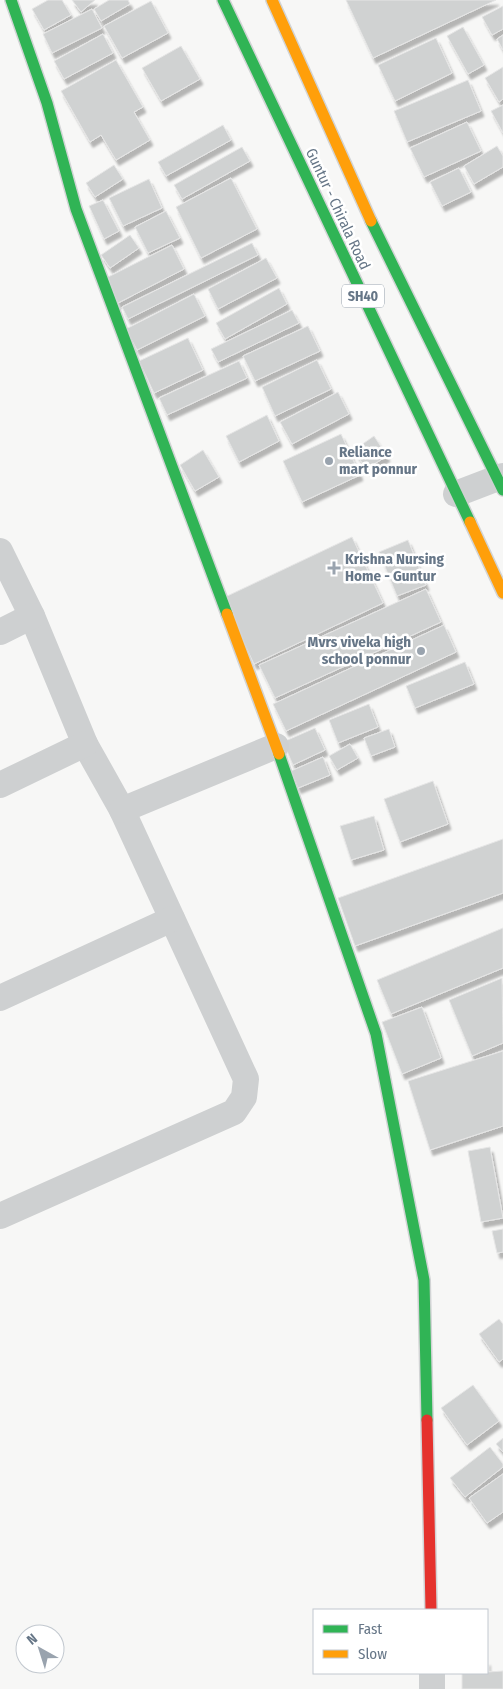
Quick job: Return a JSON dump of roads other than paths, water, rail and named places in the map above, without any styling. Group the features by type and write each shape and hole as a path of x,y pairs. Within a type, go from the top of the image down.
{"street":[{"path":"10,0 42,87 60,146 76,209 276,746 376,1034 424,1280 430,1609"},
{"name":"Guntur - Chirala Road","path":"223,0 503,593"},
{"name":"Guntur - Chirala Road","path":"272,0 381,244 501,481"},
{"path":"456,494 501,481"},
{"path":"0,551 32,616 85,744 122,810 246,1079 244,1096 234,1112 0,1216"},
{"path":"0,632 32,616"},
{"path":"0,785 85,744"},
{"path":"122,810 276,746"},
{"path":"0,998 172,919"},
{"path":"432,1674 432,1689"}],"place":[{"name":"Reliance mart ponnur","path":"329,461"},
{"name":"Krishna Nursing Home - Guntur","path":"334,568"},
{"name":"Mvrs viveka high school ponnur","path":"421,651"}]}
